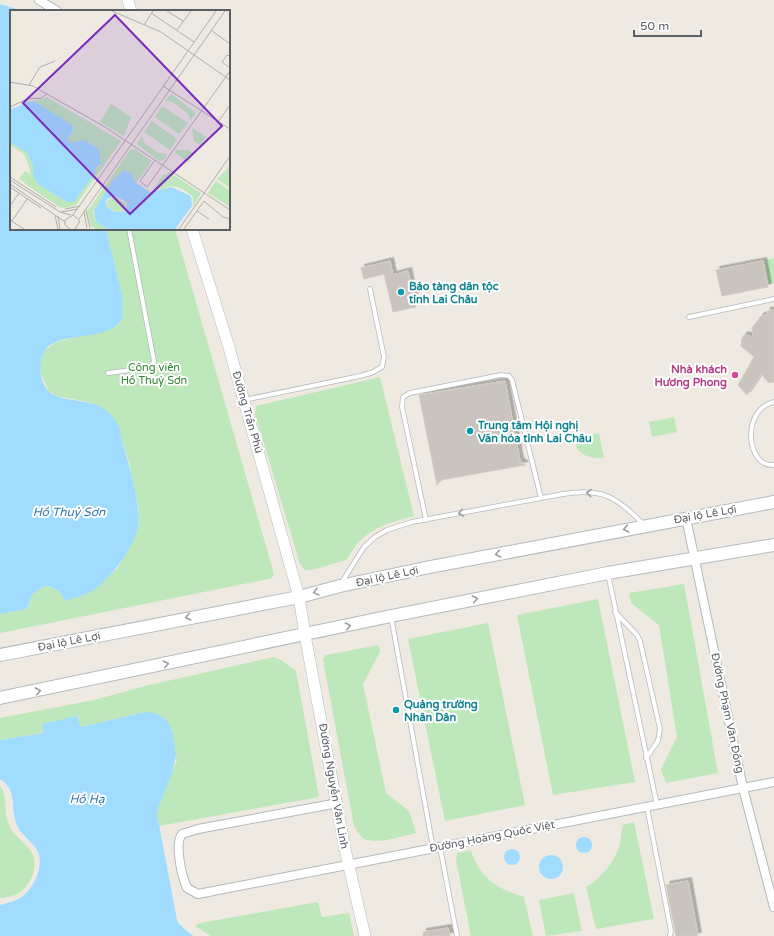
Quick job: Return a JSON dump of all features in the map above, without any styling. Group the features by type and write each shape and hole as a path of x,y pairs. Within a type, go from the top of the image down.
{"main road":[{"name":"Đại lộ Lê Lợi","path":"0,654 299,597 340,586 774,502"},
{"path":"0,698 391,616 608,573 774,545"}],"street":[{"path":"39,0 55,10"},
{"path":"128,0 131,10"},
{"name":"Đường Trần Phú","path":"192,230 224,329 299,597 305,635"},
{"name":"Đường Phạm Văn Đồng","path":"686,518 696,559 743,788 774,905"},
{"name":"Đường Nguyễn Văn Linh","path":"305,635 338,803 348,864 365,936"},
{"name":"Đường Hoàng Quốc Việt","path":"338,803 182,834 178,843 182,871 187,888 198,894 211,890 774,782"}],"lane":[{"path":"108,373 147,368 152,365 154,361 129,230"},
{"path":"243,400 360,376 371,373 382,367 384,357 370,289"},
{"path":"689,317 774,299"},
{"path":"426,520 402,407 403,397 410,393 501,375 509,376 512,380 541,498"},
{"path":"774,402 768,403 758,410 752,422 751,429 758,458 764,464 774,465"},
{"path":"340,586 358,554 369,541 393,528 426,520 574,492 607,496 627,508 644,526"},
{"path":"608,573 657,805"},
{"path":"616,612 637,635 640,641 660,730 658,741 646,758"},
{"path":"391,616 436,847 457,936"},
{"path":"647,806 671,931 670,936"}],"green space":[{"name":"Công viên Hồ Thuỷ Sơn","path":"106,230 175,230 274,574 272,578 264,580 0,633 0,614 27,609 32,595 44,586 57,590 66,601 94,590 117,569 139,524 139,510 129,462 117,424 109,413 89,402 56,396 49,391 40,372 40,362 44,352 54,343 116,326 122,320 122,295"},
{"path":"774,258 774,283 769,284 765,260"},
{"path":"380,377 414,516 375,529 362,538 346,560 312,570 305,570 300,564 255,414 256,406"},
{"path":"674,417 677,432 652,437 649,422"},
{"path":"599,433 604,458 588,457 580,452 575,444 574,438"},
{"path":"684,584 718,773 666,783 661,769 677,737 659,625 631,603 629,593"},
{"path":"598,599 635,782 553,795 517,615"},
{"path":"488,623 525,805 445,821 408,639"},
{"path":"379,645 380,652 363,684 386,793 409,811 416,833 389,840 374,841 363,838 354,826 323,660 325,655"},
{"path":"274,657 281,660 296,671 319,797 159,826 157,814 160,801 177,760 145,712 80,727 78,716 44,733 0,740 0,718 94,700 145,686"},
{"path":"0,786 3,790 6,815 9,825 14,833 32,853 35,865 32,877 25,888 13,896 0,898"},
{"path":"634,822 654,919 596,929 586,887 607,869 615,857 620,844 623,825"},
{"path":"471,850 479,868 484,875 498,886 524,897 533,936 471,936 456,860 457,853"},
{"path":"574,893 582,931 546,936 539,900"},
{"path":"318,902 322,917 349,913 354,936 211,936 195,926 200,923"}],"water":[{"name":"Hồ Thuỷ Sơn","path":"0,4 20,10 10,10 10,230 106,230 122,295 122,320 113,328 106,331 55,342 45,351 40,365 40,373 45,387 56,396 97,405 111,415 117,423 133,481 139,518 135,537 124,558 117,568 94,590 65,601 57,590 44,586 32,595 27,609 0,614"},
{"name":"Hồ Hạ","path":"145,712 159,715 166,720 172,732 175,745 172,774 157,814 177,920 179,924 193,936 0,936 0,905 18,899 27,892 37,876 40,858 36,848 20,831 14,816 11,793 6,784 0,779 0,740 44,733 42,724 77,716 81,727"},
{"path":"581,837 587,837 592,842 590,851 587,853 581,853 576,848 576,842"},
{"path":"509,849 515,849 520,854 518,863 515,865 509,865 504,860 504,854"},
{"path":"551,855 556,856 562,862 562,872 556,878 551,879 546,878 540,872 539,867 540,862 546,856"}],"building":[{"name":"Bảo tàng dân tộc tỉnh Lai Châu","path":"390,261 393,275 408,271 416,307 393,312 384,274 364,279 361,268"},
{"path":"763,261 768,287 722,296 716,270"},
{"path":"774,310 774,382 769,383 761,374 747,395 738,385 754,357 741,346 742,338 744,335 753,337 752,328 761,316 767,315 767,311"},
{"name":"Trung tâm Hội nghị Văn hóa tỉnh Lai Châu","path":"505,381 520,461 525,465 441,480 437,485 419,395"},
{"path":"688,881 698,936 676,936 666,885"},
{"path":"448,928 450,936 423,936 423,932"}],"place":[{"name":"Bảo tàng dân tộc tỉnh Lai Châu","path":"401,292"},
{"name":"Nhà khách Hương Phong","path":"735,375"},
{"name":"Trung tâm Hội nghị Văn hóa tỉnh Lai Châu","path":"470,431"},
{"name":"Quảng trường Nhân Dân","path":"396,710"}]}
